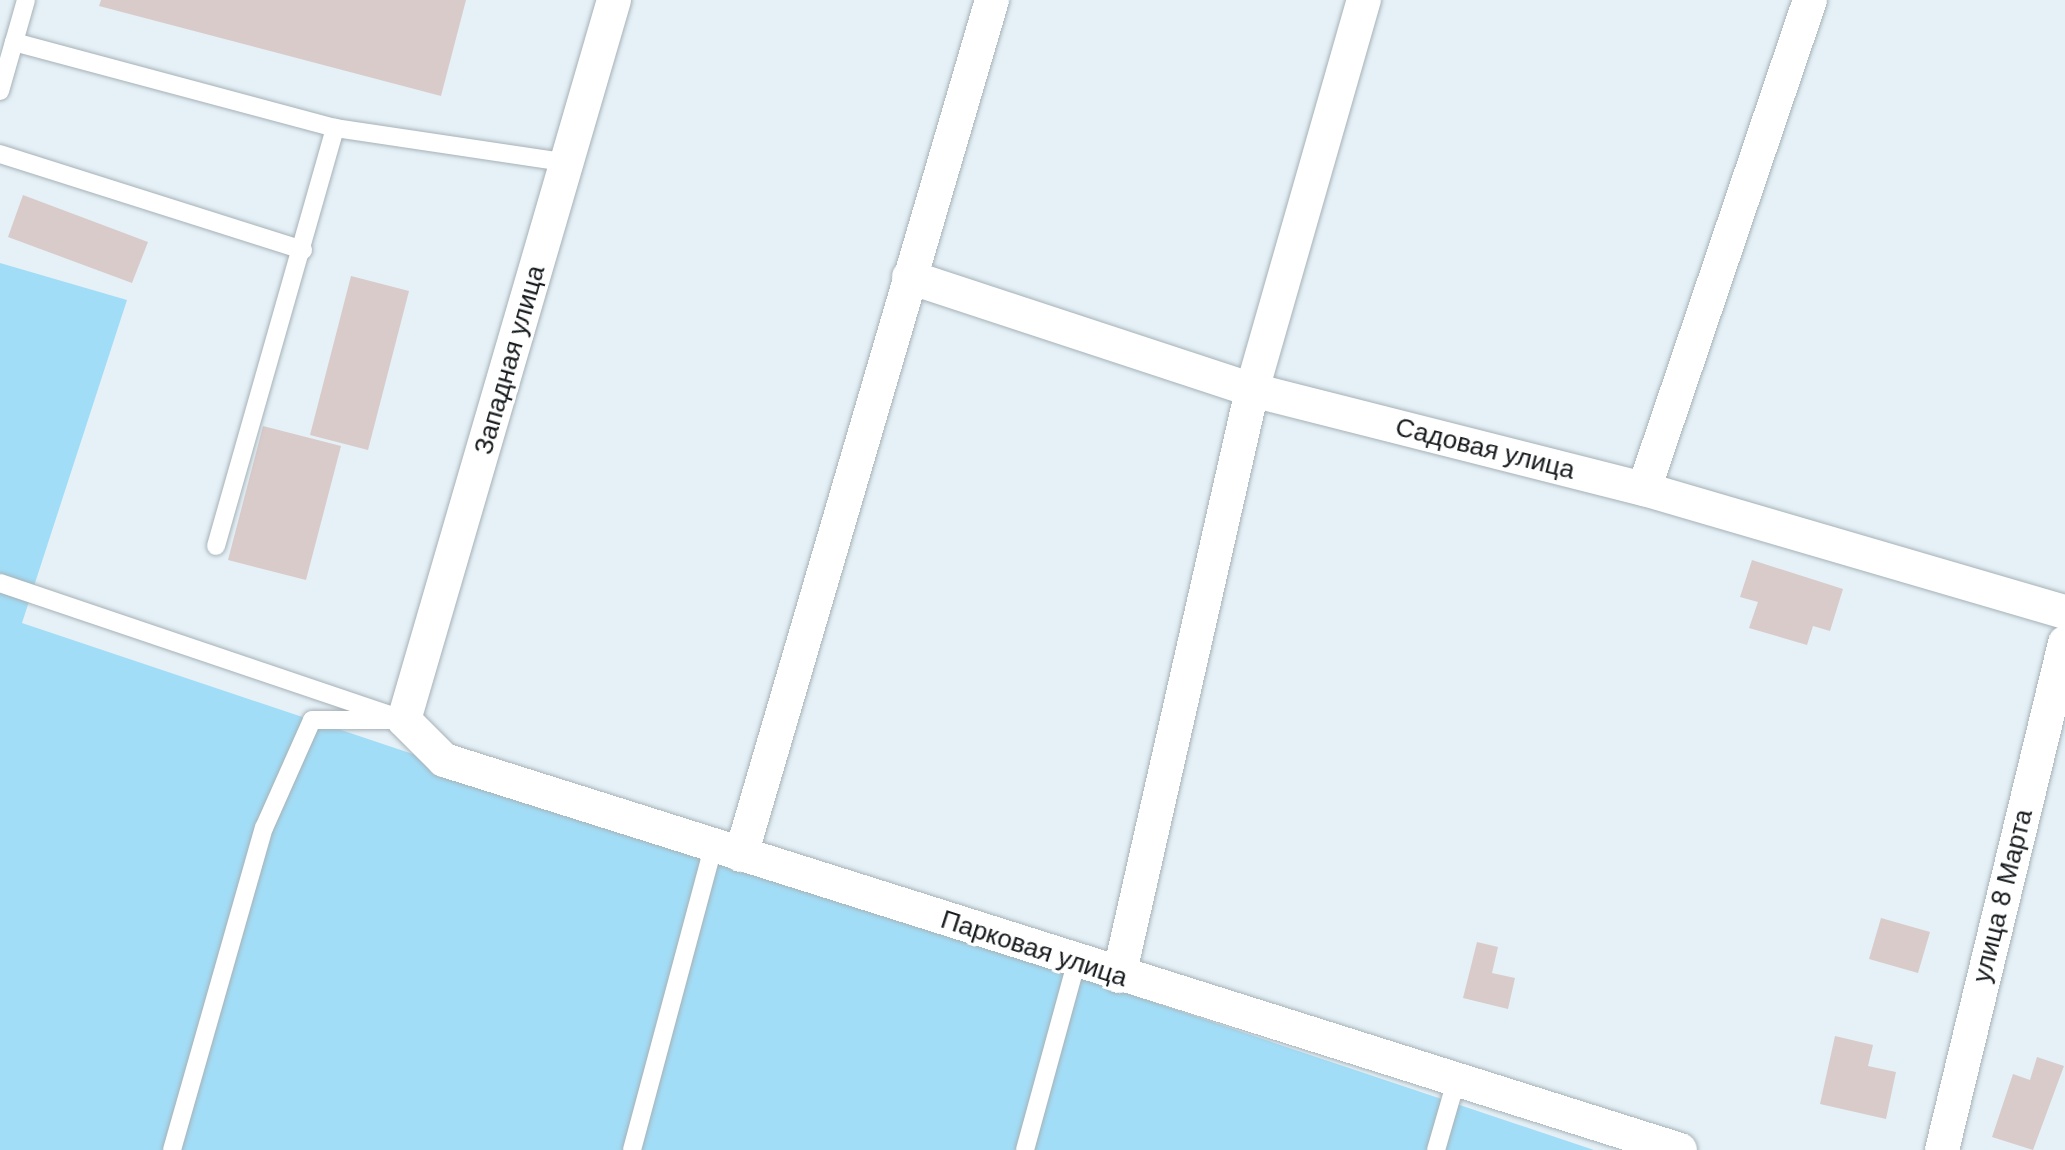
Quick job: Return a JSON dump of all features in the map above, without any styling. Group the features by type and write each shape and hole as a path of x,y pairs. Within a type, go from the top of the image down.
{"street":[{"name":"Западная улица","path":"404,720 614,0"},
{"path":"727,851 909,277 992,0"},
{"path":"1119,976 1252,390 1364,0"},
{"path":"1644,489 1810,0"},
{"name":"Садовая улица","path":"909,277 1252,390 1644,489 2065,612"},
{"name":"улица 8 Марта","path":"1942,1150 2065,643"},
{"name":"Парковая улица","path":"404,720 444,760 1076,963 1680,1150"}],"lane":[{"path":"0,91 26,0"},
{"path":"14,42 335,128 568,163"},
{"path":"216,546 303,250 335,128"},
{"path":"0,154 303,250"},
{"path":"0,583 404,720"},
{"path":"172,1150 264,828 312,720 404,720"},
{"path":"632,1150 727,851"},
{"path":"1025,1150 1076,963"},
{"path":"1436,1150 1456,1081"}],"shaded area":[{"path":"0,263 127,300 22,623 1594,1150 0,1150"}],"building":[{"path":"101,0 466,0 441,96 99,6"},
{"path":"23,195 148,242 132,283 8,237"},
{"path":"351,276 409,291 368,450 310,435"},
{"path":"263,426 341,446 306,580 228,560"},
{"path":"1752,560 1843,589 1830,631 1813,626 1807,645 1749,628 1758,602 1740,597"},
{"path":"1881,918 1930,932 1918,973 1869,959"},
{"path":"1477,942 1498,947 1492,973 1515,978 1508,1009 1463,998"},
{"path":"1835,1036 1873,1045 1868,1066 1896,1072 1886,1119 1820,1104"},
{"path":"2037,1057 2064,1066 2033,1150 1992,1137 2013,1074 2030,1080"}]}
